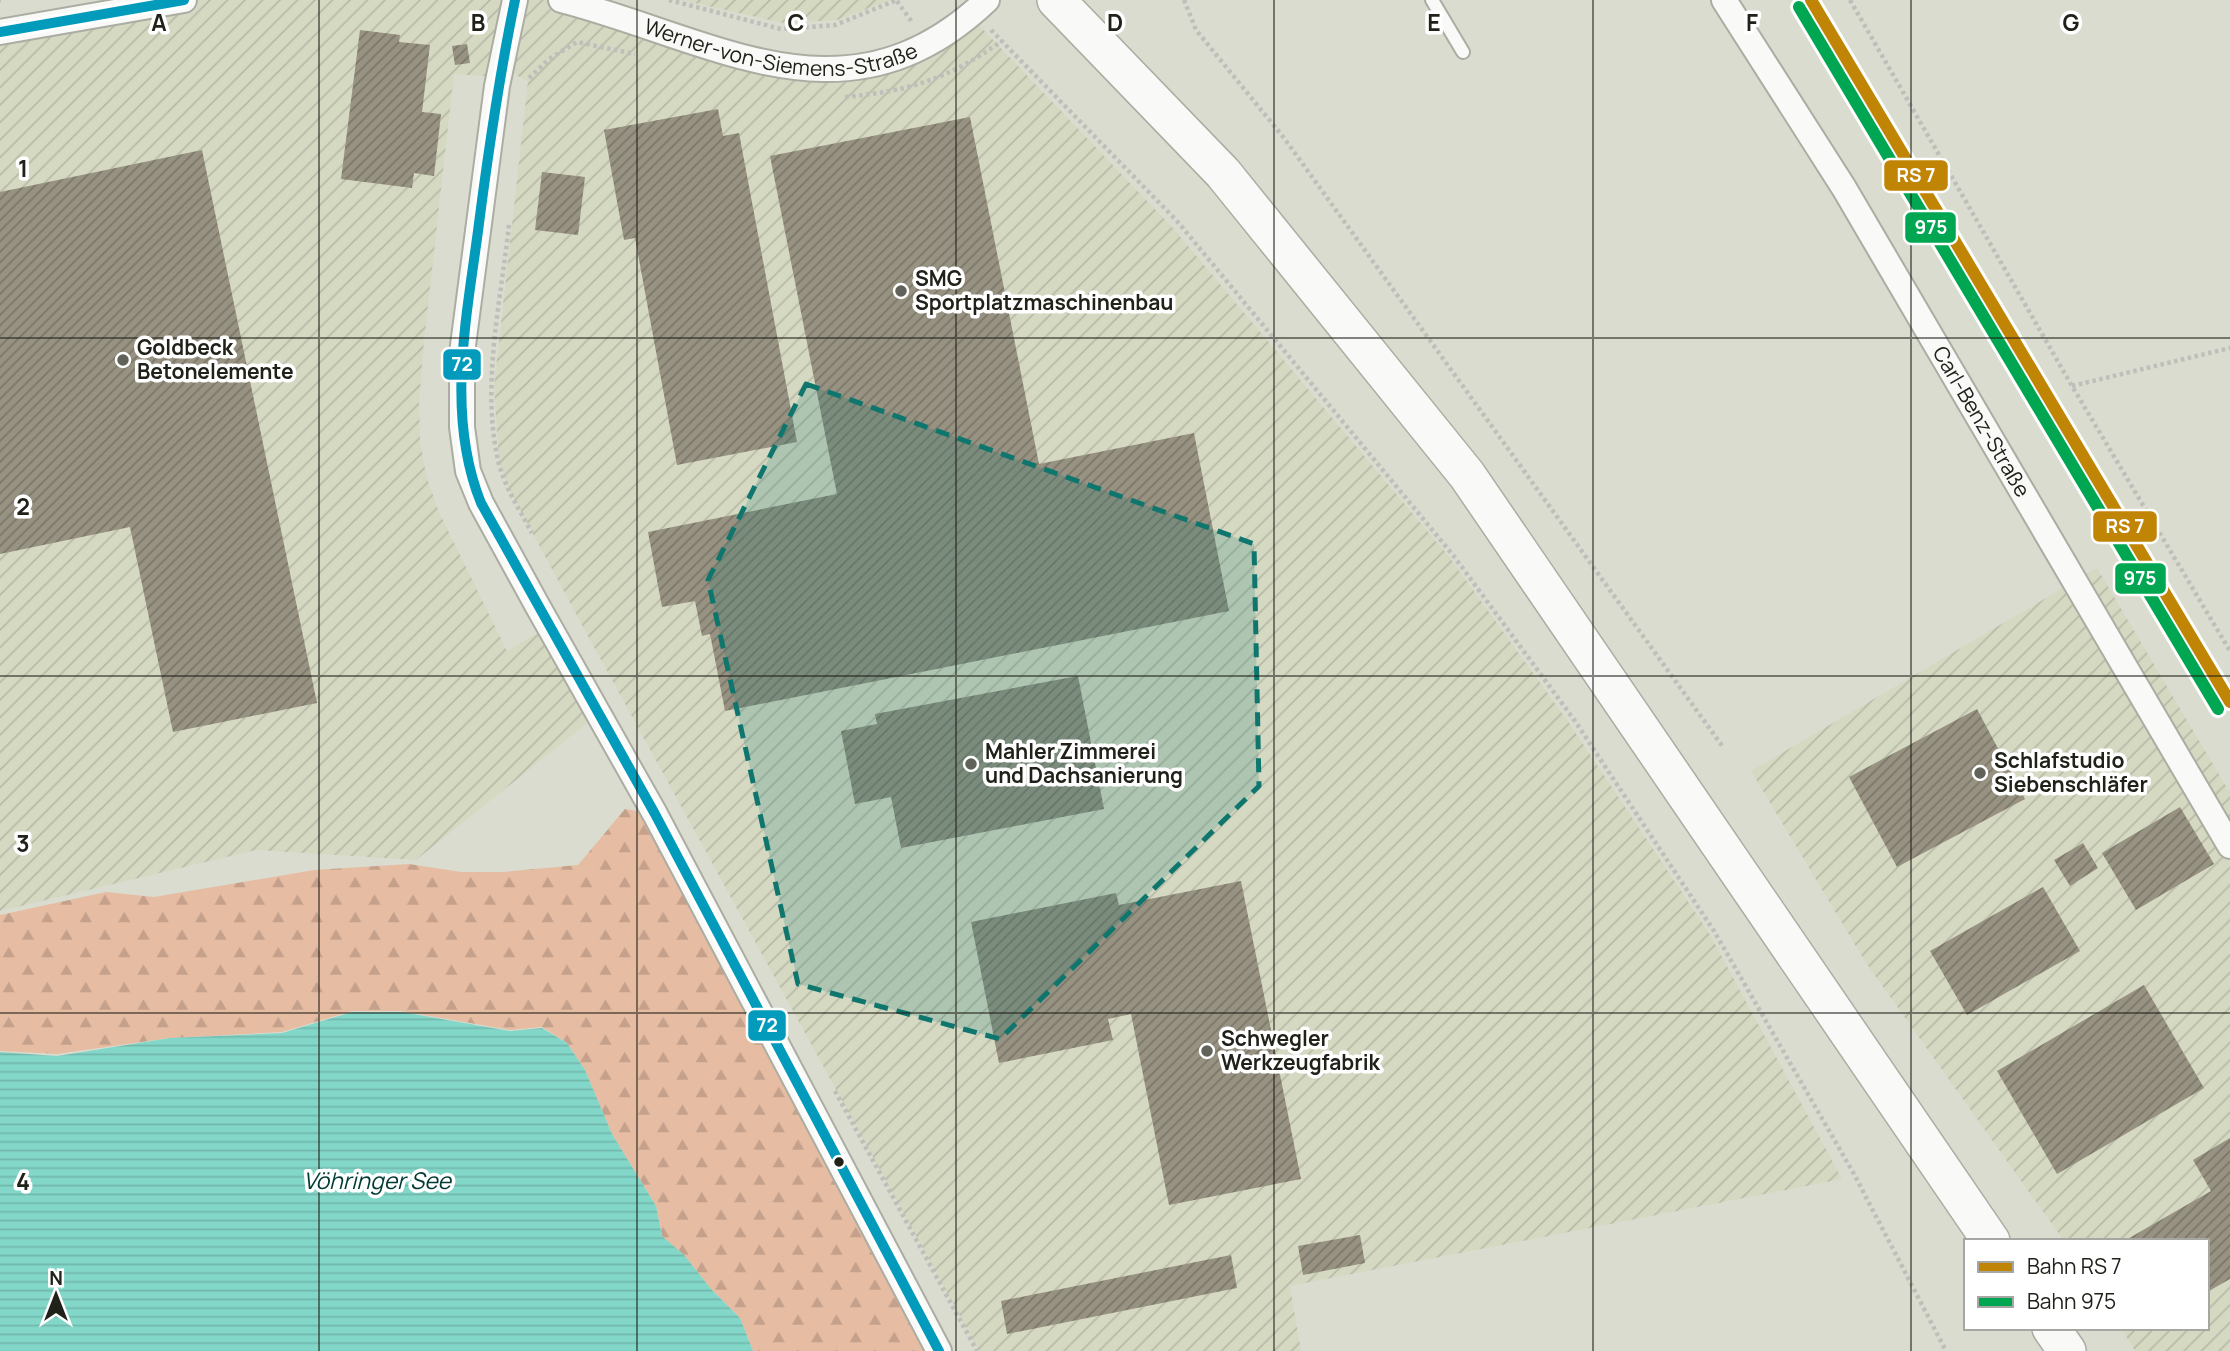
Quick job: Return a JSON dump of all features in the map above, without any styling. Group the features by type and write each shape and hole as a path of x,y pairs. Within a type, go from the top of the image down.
{"main road":[{"path":"1056,0 1223,173 1467,475 1990,1239"},
{"path":"2052,1330 2067,1351"}],"street":[{"path":"0,32 184,0"},
{"path":"515,0 497,86 462,353 462,427 468,471 525,583 655,814 939,1351"},
{"name":"Werner-von-Siemens-Straße","path":"561,0 789,68 853,70 895,60 929,46 980,6"},
{"name":"Carl-Benz-Straße","path":"1724,0 1844,188 2230,846"}],"lane":[{"path":"1432,0 1464,52"}],"path":[{"path":"669,0 781,29 835,25 897,0"},
{"path":"1184,0 1196,30 1284,138 1723,747"},
{"path":"1850,0 2072,386 2230,650"},
{"path":"980,6 1002,41 1177,222 1453,555 1575,721 1714,932 1854,1174 1946,1351"},
{"path":"527,83 530,74 578,41 638,55"},
{"path":"843,97 880,94 922,83 965,67 1002,41"},
{"path":"510,212 495,345 493,432 498,462 510,494 533,535"},
{"path":"2072,386 2230,348"},
{"path":"830,1081 977,1351"}],"highlighted area":[{"path":"806,384 1254,544 1259,786 1000,1039 798,984 708,580"}],"shaded area":[{"path":"194,0 513,0 497,77 454,74 424,341 419,402 420,440 426,475 438,510 507,651 546,628 596,716 416,860 256,850 0,911 0,33"},
{"path":"516,0 554,0 853,72 974,20 1172,227 1450,558 1569,723 1709,933 1842,1179 1290,1286 1301,1351 979,1351 589,638 511,493 499,462 494,386 528,81 501,68"},
{"path":"682,0 890,0 837,20 783,23"},
{"path":"2097,568 2230,793 2230,1351 2135,1351 2122,1330 2209,1330 2209,1239 2063,1239 1866,963 1751,771"}],"green space":[{"path":"625,809 654,814 938,1351 753,1351 740,1318 711,1289 684,1255 662,1236 656,1206 612,1134 585,1070 567,1043 542,1027 510,1030 401,1011 352,1011 282,1032 170,1038 57,1054 0,1051 0,915 106,892 154,897 314,870 409,864 461,872 504,872 578,865"}],"water":[{"name":"Vöhringer See","path":"352,1012 402,1012 510,1031 542,1028 567,1043 585,1070 612,1134 656,1206 662,1236 684,1255 711,1289 740,1318 753,1351 0,1351 0,1052 57,1056 170,1038 282,1033"}],"building":[{"path":"360,30 400,35 399,42 430,45 422,112 441,114 434,176 414,173 412,188 341,179"},
{"path":"467,44 470,63 455,65 452,46"},
{"path":"718,109 723,136 739,133 797,442 677,465 635,238 624,240 604,130"},
{"name":"SMG Sportplatzmaschinenbau","path":"970,117 1039,464 1194,433 1229,611 725,711 710,634 702,636 695,601 662,607 648,532 837,494 770,156"},
{"name":"Goldbeck Betonelemente","path":"202,150 317,703 173,732 130,527 0,554 0,192"},
{"path":"542,172 585,177 578,235 535,230"},
{"name":"Mahler Zimmerei und Dachsanierung","path":"1078,676 1104,809 901,848 891,797 855,804 841,731 877,724 875,714"},
{"path":"1977,709 2025,799 1897,867 1849,777"},
{"path":"2180,807 2214,864 2136,910 2102,853"},
{"path":"2083,843 2098,868 2070,886 2054,860"},
{"name":"Schwegler Werkzeugfabrik","path":"1241,881 1301,1179 1169,1205 1131,1014 1108,1019 1113,1040 999,1063 971,922 1116,893 1119,905"},
{"path":"2043,887 2080,951 1967,1015 1930,951"},
{"path":"2144,985 2204,1088 2057,1174 1997,1071"},
{"path":"2230,1138 2230,1279 2209,1291 2209,1239 2127,1239 2211,1191 2193,1160"},
{"path":"1360,1235 1365,1263 1303,1275 1298,1246"},
{"path":"1231,1255 1237,1288 1007,1334 1001,1301"}],"transit line":[{"name":"72","path":"0,32 184,0"},
{"name":"72","path":"515,0 490,144 464,334 462,402 470,470 481,503 655,814 939,1351"},
{"path":"1811,0 2230,702"}],"rail line":[{"name":"975","path":"1799,7 2218,709"}],"place":[{"name":"SMG Sportplatzmaschinenbau","path":"901,291"},
{"name":"Goldbeck Betonelemente","path":"123,360"},
{"name":"Mahler Zimmerei und Dachsanierung","path":"971,764"},
{"name":"Schlafstudio Siebenschläfer","path":"1980,773"},
{"name":"Schwegler Werkzeugfabrik","path":"1207,1051"}]}
